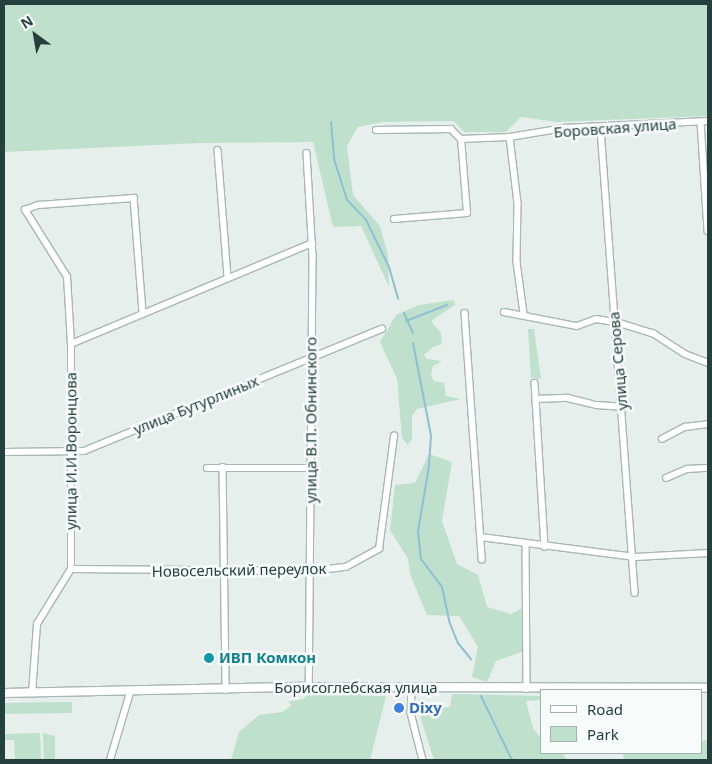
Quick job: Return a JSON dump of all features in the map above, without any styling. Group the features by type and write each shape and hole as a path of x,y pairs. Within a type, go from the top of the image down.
{"street":[{"name":"Боровская улица","path":"376,130 451,129 461,139 510,137 564,128 601,129 708,121"},
{"path":"701,122 708,231"},
{"name":"улица Серова","path":"601,129 613,312 616,322 634,557 635,593"},
{"path":"510,137 518,203 517,262 524,314"},
{"path":"394,219 467,214 461,139"},
{"path":"218,150 228,277"},
{"name":"улица В.П. Обнинского","path":"307,153 312,243 310,468 312,572 309,688"},
{"name":"улица И.И.Воронцова","path":"71,569 71,344 67,277 62,265 25,210 38,205 134,198 143,313"},
{"path":"71,344 312,243"},
{"path":"504,312 524,314 577,326 596,319 616,322 653,333 686,354 708,363"},
{"path":"465,313 482,558"},
{"name":"улица Бутурлиных","path":"4,452 70,453 84,451 382,329"},
{"path":"535,383 545,547"},
{"path":"536,399 568,398 594,404 622,407"},
{"path":"662,438 685,427 708,424"},
{"name":"Новосельский переулок","path":"71,569 312,572 346,567 379,549 394,436"},
{"path":"223,467 226,690"},
{"path":"207,468 310,468"},
{"path":"666,478 687,468 708,468"},
{"path":"482,537 545,547 634,557 708,553"},
{"path":"526,543 527,690"},
{"path":"32,694 37,624 71,569"},
{"name":"Борисоглебская улица","path":"4,693 130,693 309,688 540,690"},
{"path":"412,688 411,713 423,760"},
{"name":"Борисоглебская улица","path":"618,689 708,688"},
{"path":"110,760 130,693"}],"green space":[{"path":"4,4 708,4 708,116 556,122 521,117 506,132 464,132 454,121 383,122 358,127 347,146 353,195 380,226 388,255 389,287 361,226 333,227 313,142 200,143 4,152"},
{"path":"454,300 455,305 431,321 441,333 442,344 433,347 424,355 427,359 442,361 433,366 431,375 434,381 444,383 446,396 461,399 417,409 412,416 412,439 408,445 402,438 397,379 380,342 396,315 419,305"},
{"path":"528,329 534,329 541,379 531,378"},
{"path":"429,454 452,462 442,521 457,564 478,575 487,607 511,614 525,607 522,652 496,661 487,682 472,677 478,647 459,616 427,615 410,574 408,559 390,530 395,485 415,483"},
{"path":"309,692 387,692 370,760 231,760 239,732 259,715 282,712 291,706 289,701 304,699"},
{"path":"452,694 540,696 540,700 526,701 533,728 540,737 540,754 563,754 567,760 434,760 418,710 450,707"},
{"path":"72,702 72,713 4,714 4,703"},
{"path":"40,733 41,760 15,760 14,740 4,740 4,734"},
{"path":"43,733 55,736 55,760 44,760"},
{"path":"708,740 708,760 624,760 623,754 702,754 702,741"}],"waterway":[{"path":"331,122 334,159 347,200 366,220 389,267 398,299"},
{"path":"406,321 447,305"},
{"path":"404,313 413,333"},
{"path":"413,343 431,436 429,466 418,531 421,559 442,587 449,621 458,643 471,659"},
{"path":"481,696 512,760"}],"place":[{"name":"ИВП Комкон","path":"209,658"},
{"name":"Dixy","path":"399,708"}]}
